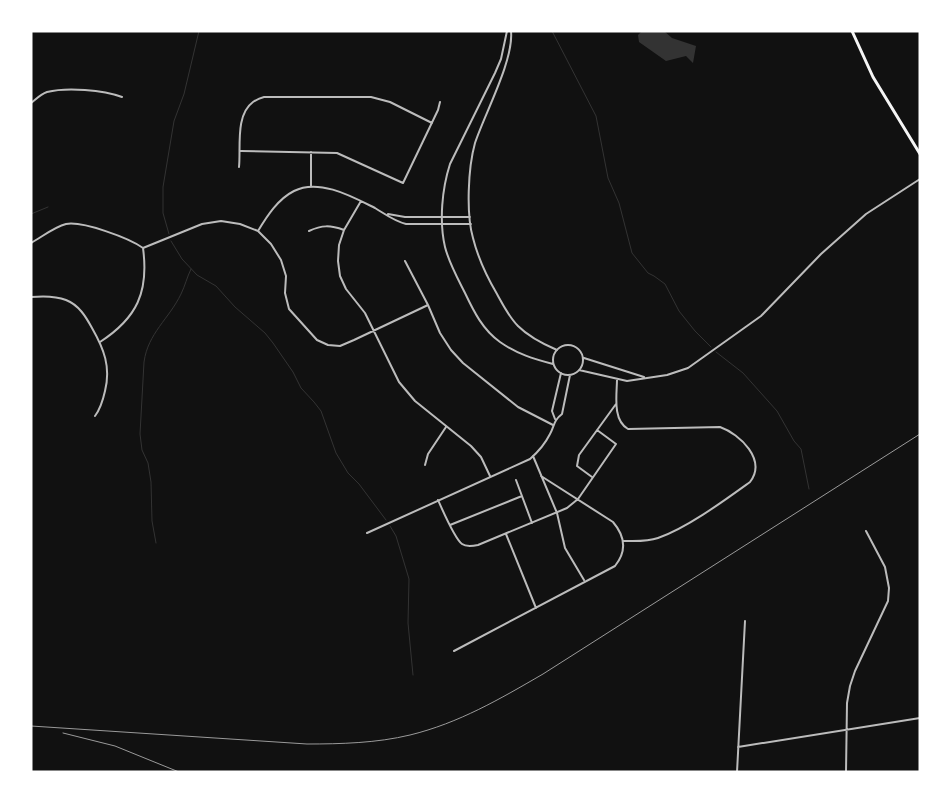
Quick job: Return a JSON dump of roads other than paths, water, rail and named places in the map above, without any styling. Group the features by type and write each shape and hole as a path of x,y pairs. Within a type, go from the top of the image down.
{"main road":[{"path":"852,31 873,77 920,154"}],"street":[{"path":"507,31 501,59 450,164 443,194 445,248 472,309 487,331 515,352 553,364"},
{"path":"511,31 512,38 507,59 474,146 469,179 472,236 492,286 511,318 533,338 557,350"},
{"path":"31,103 40,95 58,91 108,92 122,97"},
{"path":"239,167 241,122 244,111 253,102 264,97 371,98 390,102 432,123"},
{"path":"241,152 337,153 403,183 438,110 440,102"},
{"path":"311,152 311,187"},
{"path":"579,370 628,381 667,375 688,368 761,316 821,254 866,214 920,179"},
{"path":"258,231 282,199 295,190 316,186 337,190 386,214 396,221 406,224 471,224"},
{"path":"361,201 344,230 339,245 338,261 340,276 346,290 365,313 399,382 416,401 471,446 481,457 490,476"},
{"path":"386,214 405,218 470,217"},
{"path":"143,248 202,224 221,221 240,224 258,231 271,244 280,260 286,276 285,293 289,309 317,340 328,345 340,346 428,305"},
{"path":"31,243 64,224 76,223 132,241 143,248"},
{"path":"309,232 321,226 333,226 344,230"},
{"path":"100,342 116,332 132,313 141,296 145,279 143,248"},
{"path":"405,261 440,333 451,350 463,363 518,407 554,425"},
{"path":"31,297 58,298 73,304 81,310 100,342 108,367 107,384 101,408 95,416"},
{"path":"565,346 579,350 583,357 579,370 570,375 561,373 553,364 557,350 565,346"},
{"path":"583,357 646,378"},
{"path":"366,533 530,459 541,448 554,425 555,419 552,412 561,373"},
{"path":"555,419 562,414 570,375"},
{"path":"617,378 616,404 624,427 628,429 720,427 729,430 740,439 755,460 756,467 755,475 750,482 679,528 652,540 624,541"},
{"path":"593,477 577,466 577,461 579,455 616,404"},
{"path":"424,465 428,454 446,427"},
{"path":"438,500 462,544 468,546 478,546 557,513 578,499 616,444 597,430"},
{"path":"533,456 557,513 565,548 584,581"},
{"path":"454,651 615,566 623,551 624,541 619,529 613,522 541,476"},
{"path":"516,480 532,523"},
{"path":"450,525 522,496"},
{"path":"846,772 847,703 852,678 888,601 889,588 885,567 866,531"},
{"path":"506,534 536,608"},
{"path":"737,772 745,621"},
{"path":"738,747 920,718"}],"waterway":[{"path":"169,234 163,213 163,187 174,121 184,94 199,31"},
{"path":"552,31 596,116 608,178 619,203 632,253 648,273 665,284 679,311 711,347"},
{"path":"31,214 48,207"},
{"path":"171,241 182,259 197,275 216,286 273,343 293,372 301,388 321,411 336,453 348,473 359,484 386,520"},
{"path":"156,543 152,521 151,482 148,463 142,450 140,434 144,362 154,334 176,303 191,269"},
{"path":"716,352 743,373 777,411 794,441 801,449 809,489"},
{"path":"390,526 396,536 409,579 408,623 413,675"}],"railway":[{"path":"31,726 307,744 372,741 397,738 428,730 479,709 543,674 920,434"},
{"path":"63,733 115,746 179,772"}]}
